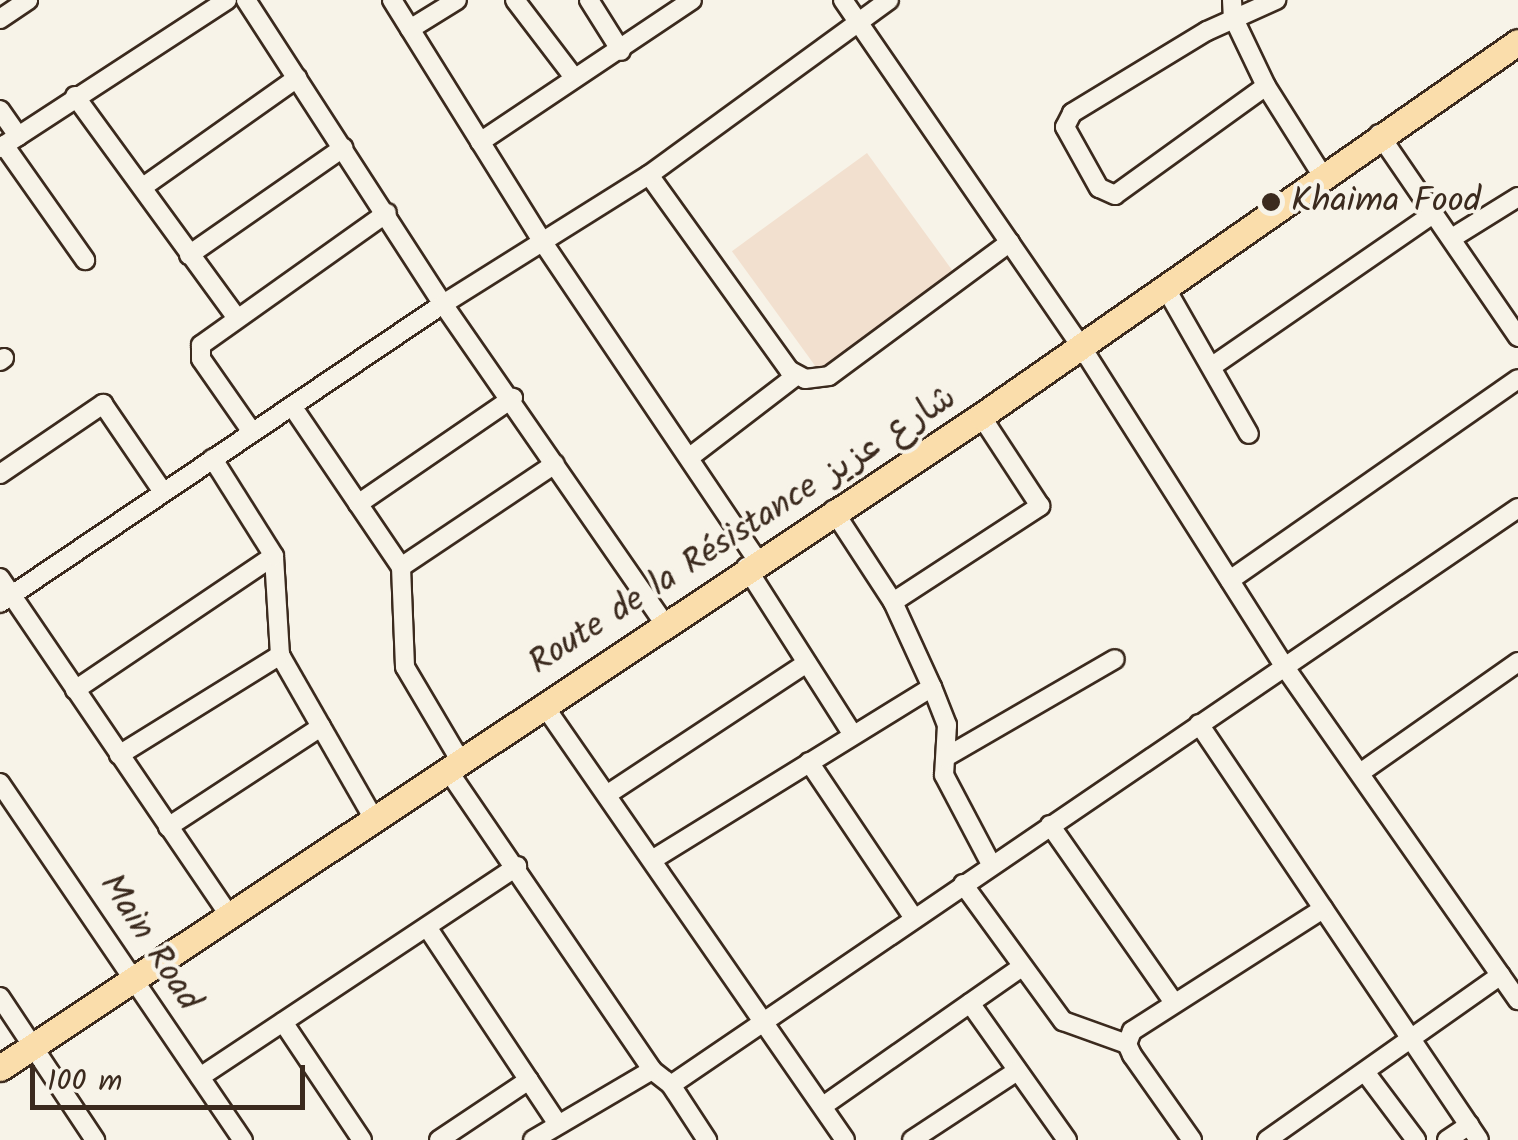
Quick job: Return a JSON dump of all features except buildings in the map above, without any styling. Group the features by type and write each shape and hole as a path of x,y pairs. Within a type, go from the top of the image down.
{"main road":[{"name":"Route de la Résistance شارع عزيز","path":"0,1068 752,563 981,416 1380,134 1518,42"}],"street":[{"path":"0,19 28,0"},
{"path":"7,143 226,0"},
{"path":"246,0 443,304 512,398 664,622"},
{"path":"392,0 542,241 690,457 807,663 853,735"},
{"path":"410,29 457,0"},
{"path":"516,0 573,76"},
{"path":"589,0 621,51"},
{"path":"480,142 573,76 621,51 692,0"},
{"path":"844,0 1081,346 1284,666 1518,1000"},
{"path":"6,599 443,304 649,174 889,0"},
{"path":"1266,86 1115,195 1099,188 1064,126 1072,112 1233,8 1276,0"},
{"path":"1233,8 1266,86 1322,175"},
{"path":"143,187 297,78"},
{"path":"76,96 236,317"},
{"path":"0,110 7,143 85,260"},
{"path":"1380,134 1518,337"},
{"path":"190,255 343,148"},
{"path":"649,174 796,376"},
{"path":"1452,238 1518,197"},
{"path":"252,432 199,354 201,345 387,213"},
{"path":"1214,365 1434,214"},
{"path":"690,457 796,376 829,376 1010,242"},
{"path":"1165,287 1214,365 1249,434"},
{"path":"1230,580 1518,379"},
{"path":"358,504 512,398"},
{"path":"0,474 102,404 163,492"},
{"path":"292,406 401,567 405,667 453,764 652,1070 671,1085 707,1140"},
{"path":"893,602 1040,506 981,416"},
{"path":"213,459 274,556 280,656 374,819"},
{"path":"401,567 555,464"},
{"path":"671,1085 762,1019 1518,508"},
{"path":"832,510 893,602 932,687 948,724 948,785 992,864"},
{"path":"74,690 274,556"},
{"path":"0,578 6,599 74,690 230,916"},
{"path":"119,756 280,656"},
{"path":"946,757 1115,659"},
{"path":"1360,773 1518,662"},
{"path":"608,794 807,663"},
{"path":"652,860 932,687"},
{"path":"543,704 845,1140"},
{"path":"1199,724 1474,1132 1447,1140"},
{"path":"168,827 321,726"},
{"path":"809,762 913,917"},
{"name":"Main Road","path":"0,783 243,1140"},
{"path":"1050,825 1174,1003"},
{"path":"200,1078 517,866"},
{"path":"963,884 1062,1021 1127,1044 1192,1140"},
{"path":"1127,1044 1132,1031 1323,910"},
{"path":"427,926 558,1124"},
{"path":"822,1106 1020,968"},
{"path":"1267,1140 1501,975"},
{"path":"0,997 95,1140"},
{"path":"970,1003 1064,1139"},
{"path":"283,1022 362,1140"},
{"path":"533,1140 652,1070"},
{"path":"912,1140 1017,1070"},
{"path":"1365,1072 1416,1140"},
{"path":"439,1140 529,1080"}],"shaded area":[{"path":"867,153 954,273 819,371 732,251"}],"place":[{"name":"Khaima Food","path":"1271,202"}]}
